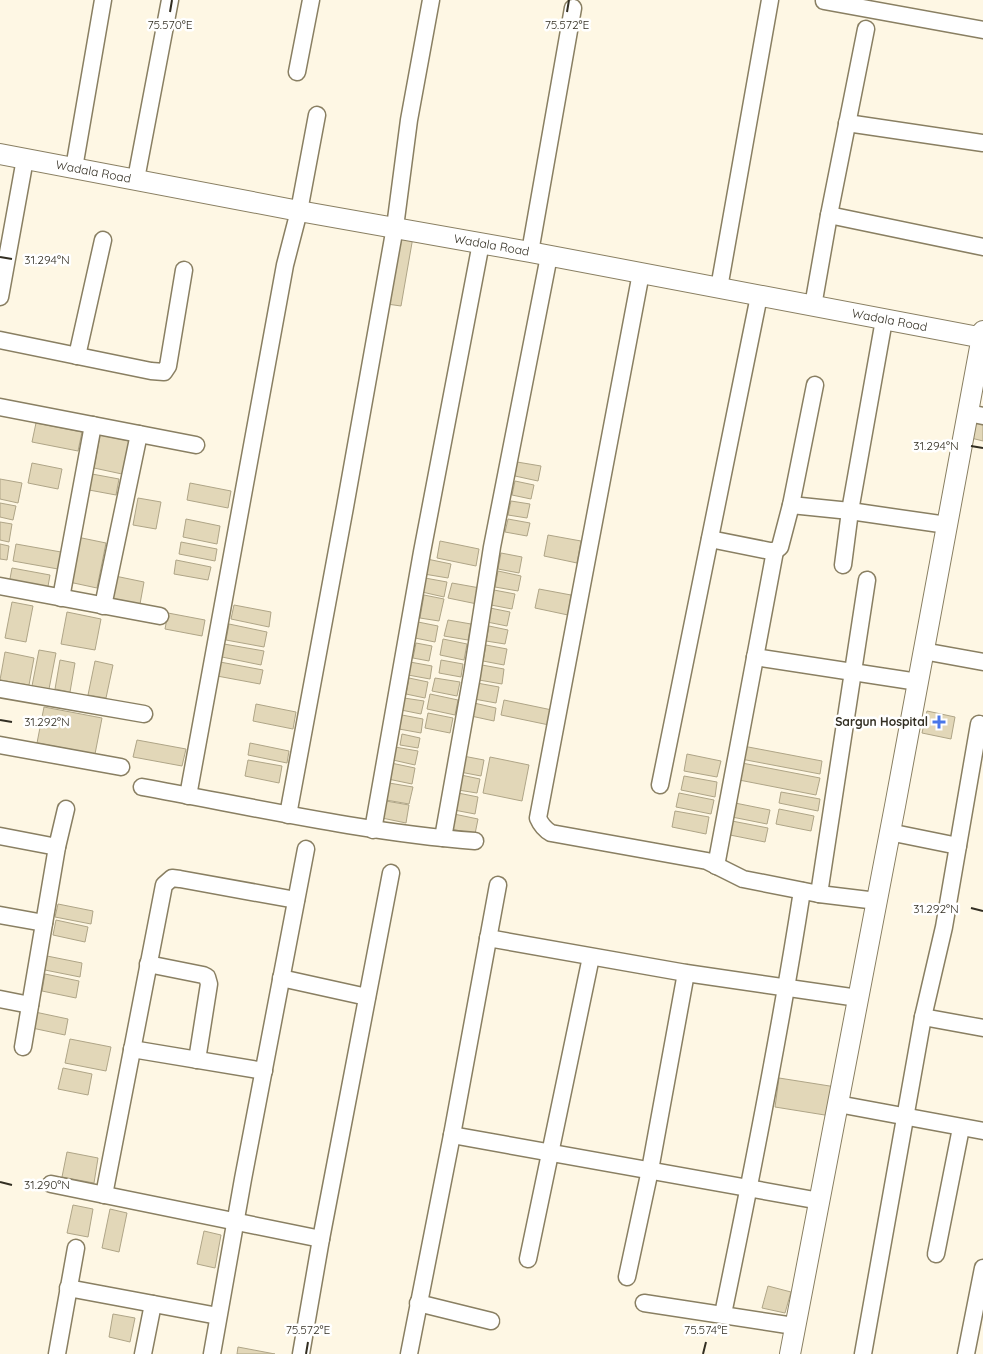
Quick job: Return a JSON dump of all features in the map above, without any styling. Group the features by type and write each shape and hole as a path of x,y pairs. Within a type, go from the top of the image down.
{"street":[{"path":"74,168 104,0"},
{"path":"136,180 170,0"},
{"path":"297,72 311,0"},
{"path":"288,815 346,507 395,227 409,120 431,0"},
{"path":"719,288 770,0"},
{"path":"824,1 983,30"},
{"path":"443,838 472,675 540,254 573,8"},
{"path":"813,306 866,29"},
{"path":"188,796 285,265 299,211 317,115"},
{"path":"847,123 983,143"},
{"name":"Wadala Road","path":"0,154 884,320 983,336"},
{"path":"1,288 25,159"},
{"path":"829,215 983,247"},
{"path":"77,356 103,240"},
{"path":"373,830 424,543 481,243"},
{"path":"0,340 151,371 164,372 168,366 184,270"},
{"path":"641,273 538,818 544,829 552,833 707,861 743,879 819,894 877,901"},
{"path":"660,785 759,296"},
{"path":"842,565 884,320"},
{"path":"790,1354 947,525 976,414 983,336"},
{"path":"710,539 770,551 775,551 780,547 791,505 815,384"},
{"path":"0,407 196,445"},
{"path":"61,598 93,425"},
{"path":"103,606 139,434"},
{"path":"791,505 850,511 947,525"},
{"path":"716,866 775,551"},
{"path":"819,894 867,580"},
{"path":"0,586 160,616"},
{"path":"924,651 983,662"},
{"path":"755,657 918,682"},
{"path":"0,689 144,714"},
{"path":"863,1354 922,1017 944,927 980,724"},
{"path":"0,745 121,767"},
{"path":"142,787 373,830 475,840"},
{"path":"23,1047 57,847 66,809"},
{"path":"889,832 958,846"},
{"path":"0,836 57,847"},
{"path":"212,1354 235,1222 306,849"},
{"path":"301,1354 391,873"},
{"path":"104,1195 164,885 172,878 296,900"},
{"path":"409,1354 498,885"},
{"path":"722,1314 749,1188 802,891"},
{"path":"0,915 44,923"},
{"path":"488,938 686,973 858,998"},
{"path":"528,1259 591,957"},
{"path":"148,964 207,977 209,984 197,1060"},
{"path":"627,1277 650,1170 686,973"},
{"path":"281,978 367,997"},
{"path":"0,999 30,1005"},
{"path":"922,1017 983,1028"},
{"path":"132,1049 264,1071"},
{"path":"838,1104 983,1131"},
{"path":"936,1254 961,1128"},
{"path":"452,1135 820,1201"},
{"path":"51,1184 321,1239"},
{"path":"57,1354 76,1248"},
{"path":"966,1354 983,1268"},
{"path":"68,1288 218,1316"},
{"path":"418,1303 491,1321"},
{"path":"644,1303 794,1326"},
{"path":"143,1354 153,1304"}],"building":[{"path":"398,235 413,237 401,306 387,304"},
{"path":"975,418 983,420 983,441 971,438"},
{"path":"36,423 82,432 78,451 32,442"},
{"path":"100,435 129,441 122,474 94,468"},
{"path":"517,462 541,466 538,481 515,476"},
{"path":"32,463 62,469 58,489 28,483"},
{"path":"92,474 119,479 116,495 89,490"},
{"path":"0,479 22,483 18,503 0,499"},
{"path":"515,481 534,485 531,499 512,495"},
{"path":"190,483 231,491 228,508 187,500"},
{"path":"138,498 161,502 156,529 133,525"},
{"path":"511,501 530,504 527,518 508,515"},
{"path":"0,503 16,506 13,520 0,517"},
{"path":"186,519 220,526 217,544 183,537"},
{"path":"508,519 530,523 527,536 505,532"},
{"path":"0,522 12,524 9,542 0,540"},
{"path":"548,535 581,541 577,563 544,556"},
{"path":"77,537 106,543 97,588 69,582"},
{"path":"440,541 479,549 476,566 437,558"},
{"path":"181,542 217,549 215,561 179,554"},
{"path":"0,544 9,546 7,560 0,559"},
{"path":"16,544 61,552 58,569 13,561"},
{"path":"501,553 522,557 519,573 498,569"},
{"path":"427,559 451,564 448,578 424,574"},
{"path":"176,560 211,567 208,580 174,574"},
{"path":"12,568 50,575 47,592 9,584"},
{"path":"498,571 521,576 518,591 495,587"},
{"path":"115,576 144,582 140,604 111,598"},
{"path":"425,578 447,582 444,597 422,592"},
{"path":"452,583 480,588 477,604 448,598"},
{"path":"539,589 571,595 568,615 535,608"},
{"path":"494,590 515,594 512,609 491,605"},
{"path":"424,595 444,599 439,621 420,618"},
{"path":"12,602 33,606 26,642 5,638"},
{"path":"234,605 271,612 269,627 231,619"},
{"path":"490,608 510,612 507,626 487,622"},
{"path":"67,612 101,619 95,650 61,644"},
{"path":"168,613 205,620 202,636 165,629"},
{"path":"448,620 471,624 468,640 444,636"},
{"path":"418,622 438,626 435,642 415,638"},
{"path":"229,624 267,632 264,647 226,640"},
{"path":"489,626 508,630 505,644 486,641"},
{"path":"443,639 467,644 464,660 440,655"},
{"path":"416,643 432,646 429,661 413,658"},
{"path":"224,644 264,651 261,665 222,657"},
{"path":"486,645 507,649 504,665 483,661"},
{"path":"39,650 56,653 49,689 32,686"},
{"path":"5,652 34,658 29,685 0,680"},
{"path":"60,660 75,663 70,692 55,689"},
{"path":"441,660 463,664 461,677 439,673"},
{"path":"95,661 113,665 106,698 88,695"},
{"path":"220,662 263,670 260,684 217,676"},
{"path":"410,662 432,666 430,679 408,675"},
{"path":"482,665 504,669 502,684 479,680"},
{"path":"409,678 428,682 425,698 406,694"},
{"path":"435,678 460,682 457,696 432,691"},
{"path":"477,683 499,687 496,703 474,699"},
{"path":"430,694 458,700 455,715 427,709"},
{"path":"404,698 424,701 421,714 401,710"},
{"path":"504,700 552,710 549,725 501,715"},
{"path":"474,703 496,708 494,721 471,716"},
{"path":"256,704 296,712 293,729 253,721"},
{"path":"44,707 102,718 95,754 37,743"},
{"path":"927,711 955,717 951,739 922,733"},
{"path":"428,713 453,718 450,733 425,728"},
{"path":"402,715 423,719 421,733 399,729"},
{"path":"402,734 420,738 418,748 400,745"},
{"path":"137,740 186,749 182,766 133,757"},
{"path":"250,743 289,751 287,763 248,755"},
{"path":"743,746 822,761 820,774 741,759"},
{"path":"395,747 418,751 415,765 393,760"},
{"path":"687,754 721,761 717,777 684,771"},
{"path":"463,756 484,760 481,776 460,772"},
{"path":"490,757 529,765 522,801 483,793"},
{"path":"248,760 282,766 279,783 245,776"},
{"path":"391,763 415,768 412,784 388,779"},
{"path":"742,763 820,778 816,795 739,780"},
{"path":"461,775 480,779 477,793 458,790"},
{"path":"684,776 717,782 715,797 681,790"},
{"path":"389,783 413,787 409,804 386,800"},
{"path":"781,792 820,799 818,811 779,803"},
{"path":"458,793 478,797 475,814 454,810"},
{"path":"679,793 714,800 711,814 676,807"},
{"path":"386,801 409,805 406,823 382,818"},
{"path":"735,803 770,810 767,824 732,817"},
{"path":"779,809 814,816 811,831 776,824"},
{"path":"675,811 709,817 706,834 672,827"},
{"path":"454,814 478,819 475,834 451,829"},
{"path":"732,821 768,828 765,842 730,835"},
{"path":"58,904 93,911 91,924 55,917"},
{"path":"56,920 88,927 85,942 53,935"},
{"path":"47,956 82,963 80,977 45,970"},
{"path":"45,974 79,981 76,998 42,991"},
{"path":"35,1012 68,1019 65,1035 32,1028"},
{"path":"70,1039 111,1047 106,1071 65,1063"},
{"path":"63,1068 92,1074 88,1095 58,1089"},
{"path":"779,1078 836,1087 831,1116 775,1107"},
{"path":"67,1152 98,1158 94,1183 62,1177"},
{"path":"73,1205 93,1209 88,1237 67,1233"},
{"path":"110,1209 127,1213 119,1252 102,1248"},
{"path":"204,1231 221,1235 215,1268 197,1264"},
{"path":"768,1286 791,1292 785,1313 762,1308"},
{"path":"113,1314 135,1318 130,1342 109,1337"},
{"path":"238,1347 275,1354 237,1354"}],"place":[{"name":"Sargun Hospital","path":"939,722"}]}
